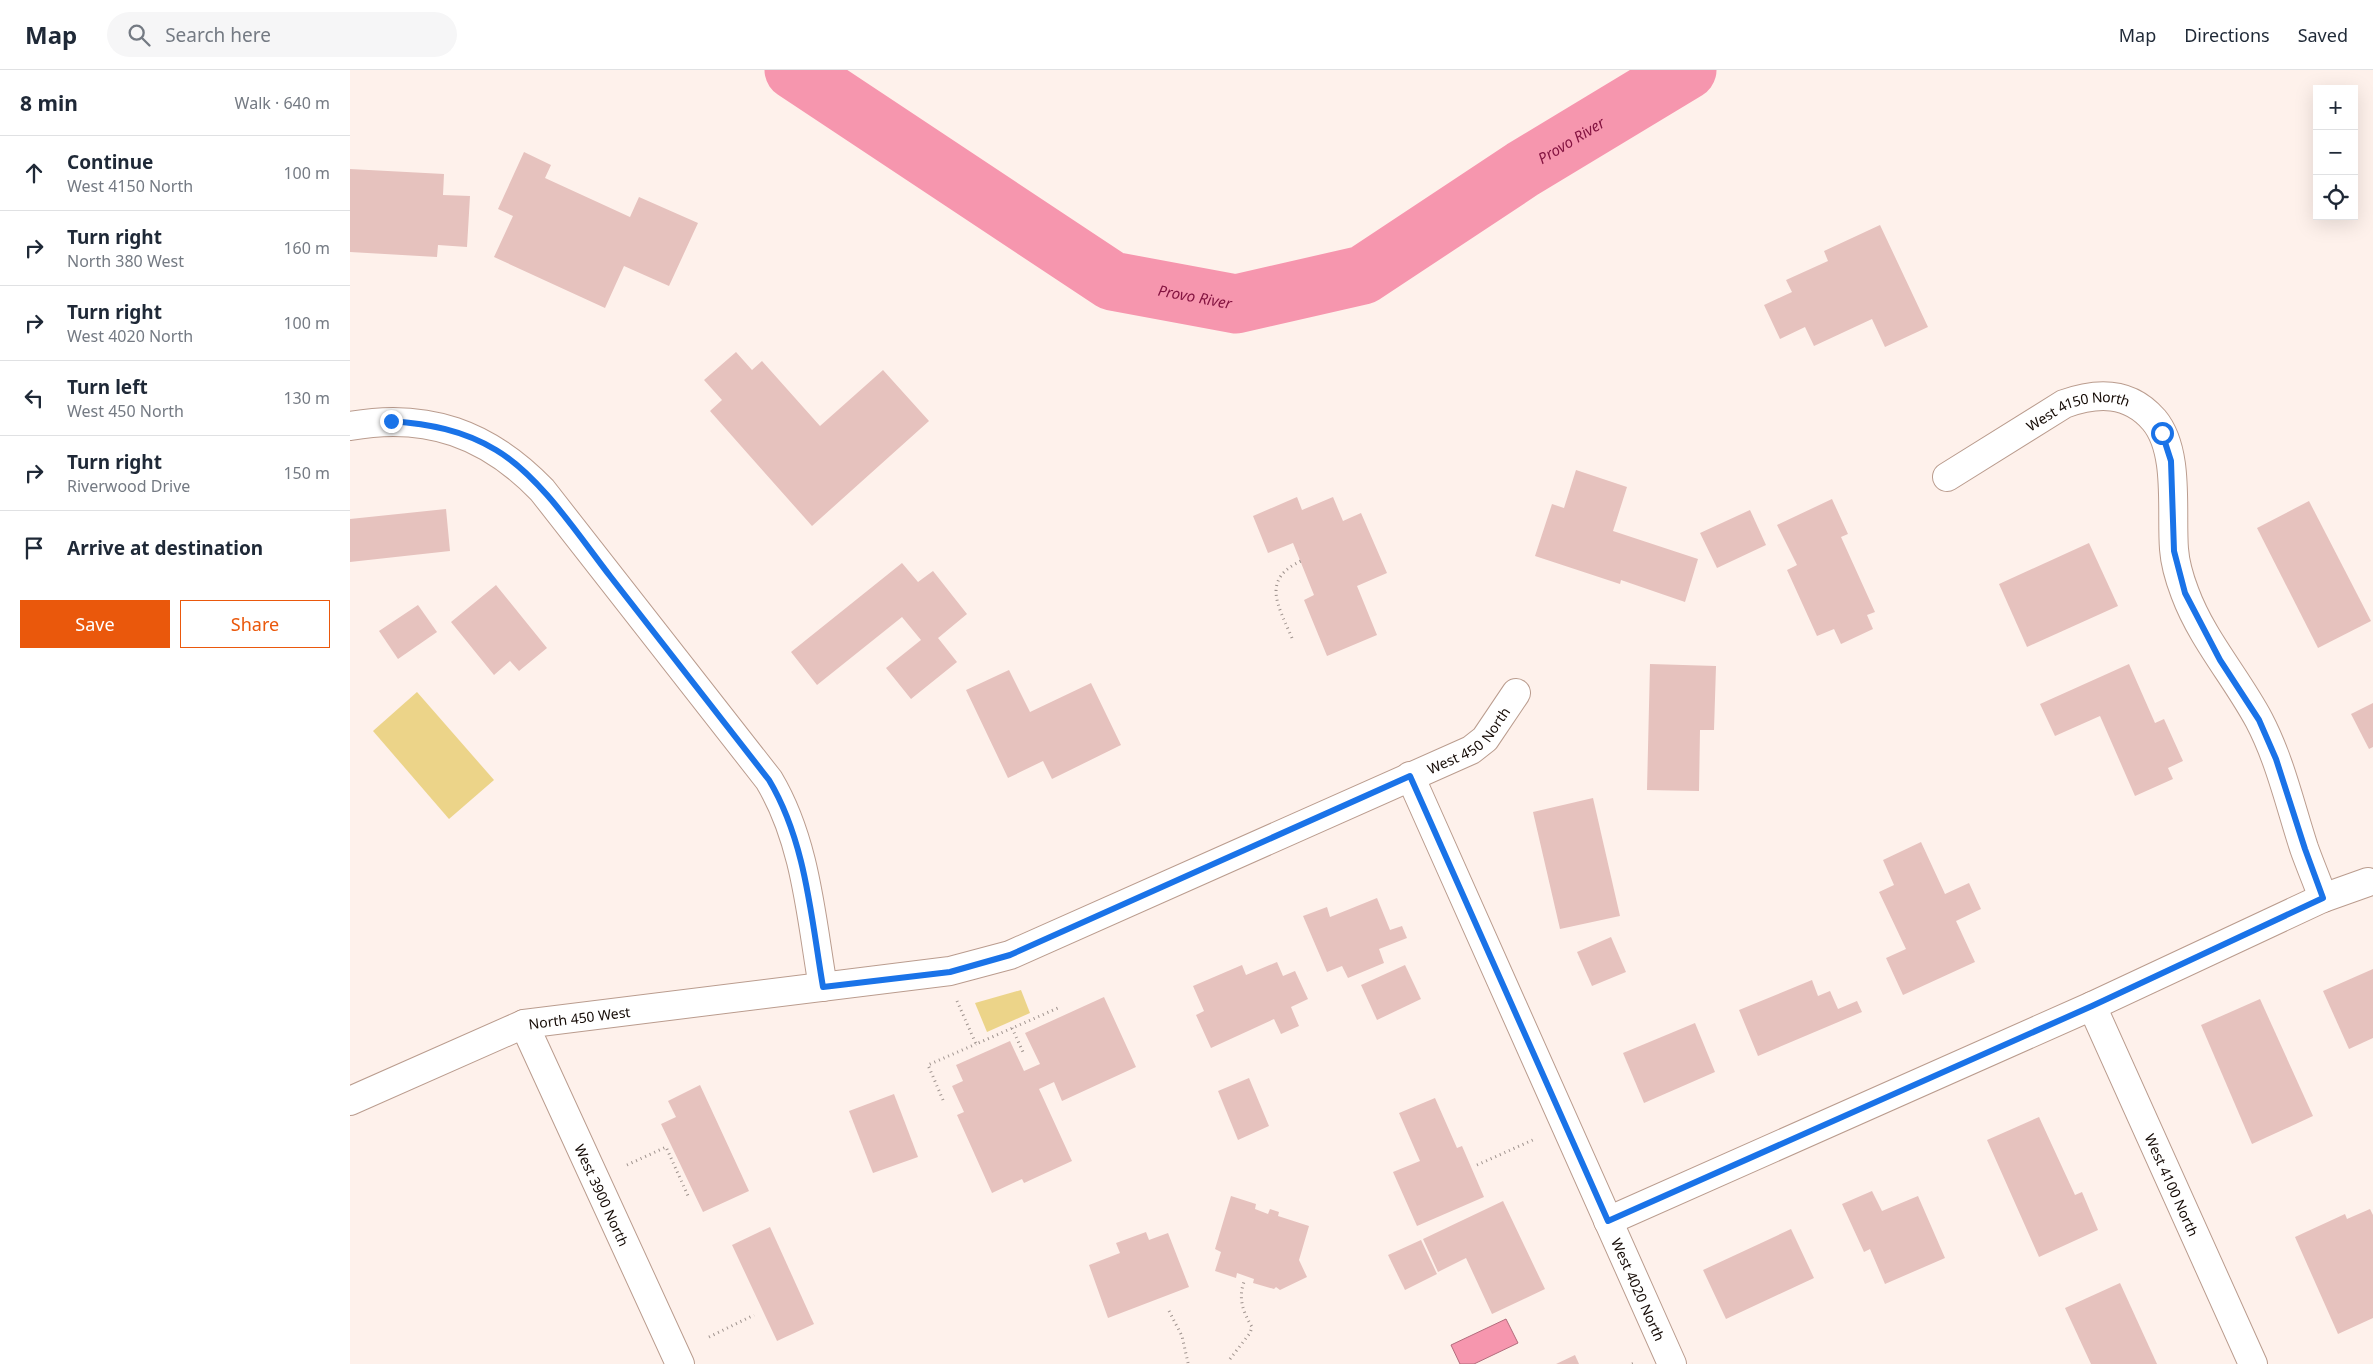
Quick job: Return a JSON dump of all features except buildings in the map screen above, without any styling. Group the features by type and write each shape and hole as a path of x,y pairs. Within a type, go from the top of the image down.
{"street":[{"name":"West 4150 North","path":"1946,477 2064,404 2086,396 2108,396 2123,399 2154,420 2162,433 2171,461 2174,551 2185,593 2220,660 2259,720 2276,759 2323,898"},
{"path":"350,426 391,421 428,424 471,436 497,450 522,468 542,490 769,780 780,800 794,834 823,987"},
{"name":"West 450 North","path":"823,987 950,972 1010,955 1471,750 1486,739 1516,694"},
{"name":"West 4020 North","path":"1410,776 1672,1364"},
{"path":"1608,1221 2092,1006 2323,898 2368,882"},
{"name":"North 450 West","path":"350,1101 524,1024 823,987"},
{"name":"West 4100 North","path":"2092,1006 2252,1364"},
{"name":"West 3900 North","path":"524,1024 680,1364"}],"path":[{"path":"1292,638 1275,596 1277,583 1284,570 1303,560"},
{"path":"957,1000 976,1044"},
{"path":"943,1100 928,1065 1058,1008"},
{"path":"1012,1028 1023,1052"},
{"path":"1477,1165 1535,1139"},
{"path":"627,1165 666,1147 689,1198"},
{"path":"1230,1359 1250,1333 1252,1327 1242,1308 1241,1296 1244,1282"},
{"path":"1169,1311 1182,1336 1188,1363"},
{"path":"709,1337 754,1315"}],"shaded area":[{"path":"417,692 494,780 449,819 373,731"},
{"path":"1021,990 1030,1013 987,1032 975,1003"},
{"path":"1506,1319 1518,1343 1474,1364 1460,1364 1451,1345"}],"waterway":[{"name":"Provo River","path":"794,70 1112,281 1236,304 1363,275 1523,169 1687,70"}],"route":[{"path":"391,421 428,424 471,436 497,450 522,468 589,548 769,780 780,800 794,834 804,877 823,987 950,972 1010,955 1410,776 1608,1221 2092,1006 2323,898 2276,759 2259,720 2220,660 2185,593 2174,551 2171,461 2162,433"}]}
